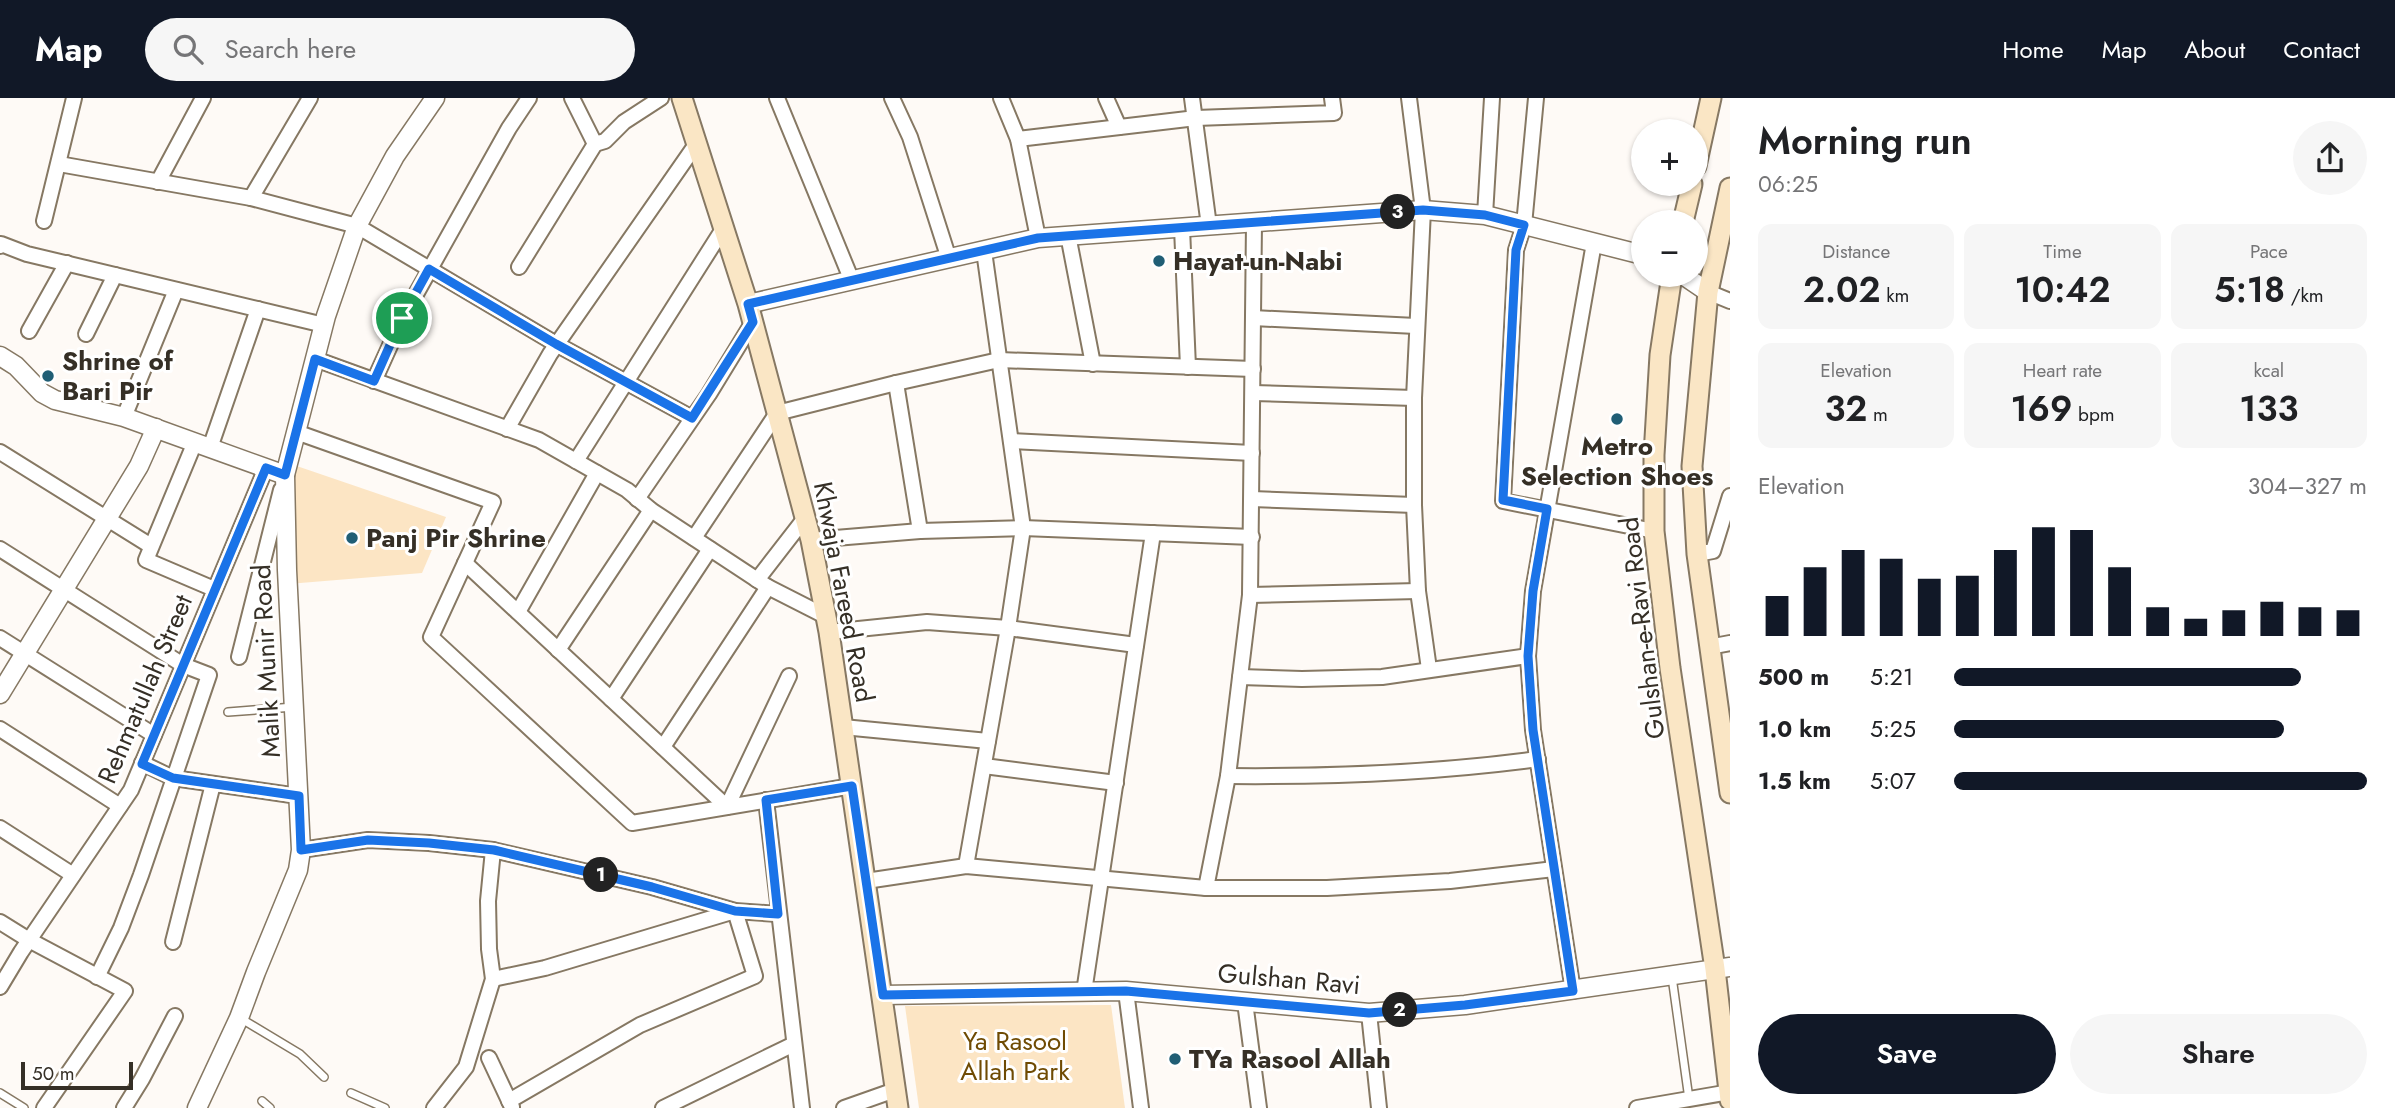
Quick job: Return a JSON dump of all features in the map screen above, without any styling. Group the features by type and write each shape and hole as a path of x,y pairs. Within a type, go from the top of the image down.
{"main road":[{"name":"Khwaja Fareed Road","path":"682,98 751,313 811,540 828,625 897,1099"},
{"path":"1706,119 1711,98"},
{"path":"1730,188 1708,292 1692,466 1698,554 1730,793"},
{"name":"Gulshan-e-Ravi Road","path":"1670,287 1660,355 1654,456 1654,531 1670,668 1722,968 1730,1095"}],"street":[{"path":"44,221 74,98"},
{"path":"158,181 202,98"},
{"path":"251,198 310,98"},
{"path":"374,381 402,318 509,128 529,98"},
{"path":"572,98 595,144"},
{"path":"519,267 595,144 605,142 624,122 661,98"},
{"path":"777,98 852,281"},
{"path":"892,98 910,137 949,258"},
{"path":"1001,98 1018,139 1038,238"},
{"path":"1106,98 1119,127"},
{"path":"1192,98 1209,226"},
{"path":"1018,139 1196,118 1334,113 1332,98"},
{"path":"1409,98 1423,210 1416,326 1414,505 1418,591 1429,669"},
{"path":"1485,215 1492,98"},
{"path":"1536,98 1524,225 1516,250 1503,500 1654,531"},
{"name":"Malik Munir Road","path":"197,1108 239,1018 298,870 301,850 285,475 324,325 357,226 429,101"},
{"path":"507,429 556,344 697,142"},
{"path":"59,164 251,198 357,226 556,344 692,418"},
{"path":"637,499 692,418 751,313 852,281 1038,238 1423,210 1485,215 1631,252"},
{"path":"1206,888 1228,776 1250,595 1254,223"},
{"path":"1182,228 1188,367"},
{"path":"576,461 723,229"},
{"path":"1068,235 1093,364"},
{"path":"1573,991 1533,730 1528,656 1533,591 1594,243"},
{"path":"0,246 1,244 27,254 324,325"},
{"path":"966,866 1023,528 984,251"},
{"path":"29,331 67,264"},
{"path":"86,334 116,275"},
{"path":"1701,287 1730,301"},
{"path":"124,417 176,290"},
{"path":"214,589 146,559 202,445 258,309"},
{"path":"1253,318 1416,326"},
{"path":"0,356 16,366 42,393 55,400 124,417 285,475 239,657"},
{"path":"315,359 539,440 597,473 828,625 927,622 1008,628 1136,645"},
{"path":"694,538 777,413 999,360 1253,369"},
{"path":"896,383 920,531"},
{"path":"1253,393 1414,398"},
{"path":"0,694 107,519 138,466 156,428"},
{"path":"296,432 493,502 431,637 632,823 852,786"},
{"path":"1011,441 1252,453"},
{"path":"0,452 151,546"},
{"name":"Rehmatullah Street","path":"0,987 131,790 266,468"},
{"path":"518,612 597,473"},
{"path":"1698,554 1713,551 1730,496"},
{"path":"1252,499 1414,505"},
{"path":"558,650 651,510"},
{"path":"663,747 806,518"},
{"path":"811,540 920,531 1023,528 1252,537"},
{"path":"1084,992 1153,533"},
{"path":"0,549 183,665 209,675 137,886 121,928 97,977"},
{"path":"611,699 710,549"},
{"path":"465,563 727,807"},
{"path":"1250,595 1418,591"},
{"path":"0,638 154,735"},
{"path":"1709,647 1730,643"},
{"path":"1240,677 1382,677 1528,656"},
{"path":"727,807 789,676"},
{"path":"843,727 988,741"},
{"path":"0,729 120,806"},
{"path":"1228,776 1323,777 1467,769 1538,759"},
{"path":"142,764 173,778 299,796"},
{"path":"984,766 1116,783"},
{"path":"173,942 214,784"},
{"path":"766,800 802,1108"},
{"path":"0,828 74,875"},
{"path":"301,850 368,840 494,850 652,887 735,911 778,914"},
{"path":"434,1108 466,1066 493,979 488,901 494,850"},
{"path":"866,881 966,866 1206,888 1327,888 1450,881 1554,869"},
{"path":"493,979 545,968 735,911"},
{"path":"489,1058 511,1104 640,1025 755,976 735,911"},
{"path":"0,922 125,990 44,1108"},
{"name":"Gulshan Ravi","path":"883,995 1126,991 1369,1013 1465,1005 1722,968"},
{"path":"1126,991 1141,1108"},
{"path":"1245,1002 1259,1108"},
{"path":"1369,1013 1379,1108"},
{"path":"124,1108 175,1016"},
{"path":"663,1108 794,1044"},
{"path":"1637,1108 1730,1095"},
{"path":"844,1108 897,1099"}],"lane":[{"path":"228,712 294,706"},
{"path":"1672,977 1689,1100"},
{"path":"239,1018 300,1054 324,1077"},
{"path":"0,1093 24,1108"},
{"path":"351,1093 385,1108"},
{"path":"262,1101 270,1108"}],"green space":[{"path":"288,463 446,517 422,573 288,584"},
{"name":"Ya Rasool Allah Park","path":"1111,1005 1125,1108 919,1108 905,1006"}],"place":[{"name":"Hayat-un-Nabi","path":"1159,261"},
{"name":"Shrine of Bari Pir","path":"48,376"},
{"name":"Metro Selection Shoes","path":"1617,419"},
{"name":"Panj Pir Shrine","path":"352,538"},
{"name":"TYa Rasool Allah","path":"1175,1059"}],"route":[{"path":"1423,210 1485,215 1524,225 1516,250 1503,500 1547,509 1533,591 1528,656 1533,730 1573,991 1465,1005 1369,1013 1126,991 883,995 852,786 766,800 778,914 735,911 652,887 494,850 368,840 301,850 299,796 173,778 142,764 266,468 285,475 315,359 374,381 402,318 429,269 556,344 692,418 753,322 748,304 1038,238 1423,210"}]}
